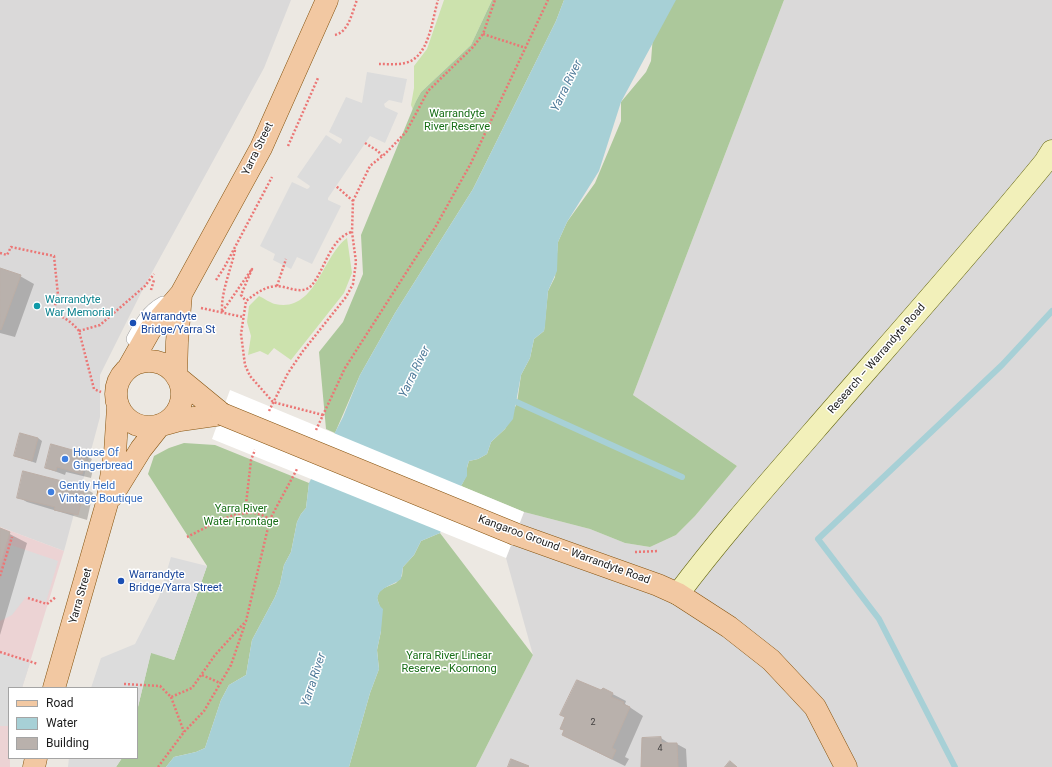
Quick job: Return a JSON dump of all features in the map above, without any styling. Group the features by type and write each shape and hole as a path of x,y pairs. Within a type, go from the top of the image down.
{"main road":[{"name":"Yarra Street","path":"124,372 150,330 180,294 260,148 327,0"},
{"name":"Research – Warrandyte Road","path":"678,594 700,564 767,485 984,236 1045,162 1052,151"},
{"name":"Yarra Street","path":"177,376 177,342 180,294"},
{"path":"149,360 159,362 169,367 177,376 182,395 180,404 170,420 161,425 148,427 135,425 125,418 118,407 115,396 124,372 138,362 149,360"},
{"name":"Kangaroo Ground – Warrandyte Road","path":"177,376 222,414 515,534 648,581 678,594 729,627 771,660 815,707 846,767"},
{"name":"Yarra Street","path":"54,687 107,503 116,453 118,407"},
{"name":"Kangaroo Ground – Warrandyte Road","path":"161,425 190,418 222,414"},
{"name":"Yarra Street","path":"107,503 140,448 161,425"}],"path":[{"path":"379,64 406,63 419,56 427,39 438,0"},
{"path":"267,417 288,373 303,351 346,297 353,284 356,262 352,232 353,201 370,166 406,132 428,91 473,47 483,34 495,0"},
{"path":"314,434 345,368 436,226 471,163 548,0"},
{"path":"483,34 526,48"},
{"path":"365,143 378,151 382,156"},
{"path":"336,186 353,201"},
{"path":"323,415 273,402 250,376 245,365 241,334 243,317 246,301 262,290 277,286 300,290 311,286 335,246 345,234 352,232"},
{"path":"0,253 7,256 11,247 54,256 58,295 53,313 69,320 79,331 94,388 101,392"},
{"path":"222,312 221,304 236,247"},
{"path":"277,286 286,259"},
{"path":"222,312 252,269 241,295 246,301"},
{"path":"79,331 100,325 145,286 154,274"},
{"path":"150,290 154,280"},
{"path":"201,308 243,317"},
{"path":"245,513 251,460 256,446"},
{"path":"158,767 184,732 204,711 231,665 246,621 270,520 298,466"},
{"path":"187,537 231,516 245,513 259,514 270,520"},
{"path":"0,576 12,537"},
{"path":"28,598 47,604 58,596"},
{"path":"171,697 192,688 215,655 246,621"},
{"path":"0,652 38,664"},
{"path":"202,675 220,683"},
{"path":"124,684 160,686 171,697 184,732"}],"shaded area":[{"path":"0,0 291,0 264,68 144,287 100,375 100,417 64,551 0,527"},
{"path":"784,0 1052,0 1052,767 476,767 533,655 506,558 524,512 590,529 625,543 650,547 676,535 695,516 737,466 633,395"},
{"path":"367,72 407,79 402,103 389,100 384,104 385,107 398,113 385,143 370,136 328,198 328,200 341,206 312,264 297,257 291,269 273,260 275,254 260,246 292,182 307,189 309,188 310,186 297,177 326,135 340,144 342,141 342,139 329,132 346,97 362,103"},
{"path":"0,527 64,551 22,687 8,687 8,759 10,759 10,767 0,767"},
{"path":"11,545 58,561 46,602 26,597 12,615 0,621 0,579"},
{"path":"171,557 207,566 174,660 151,653 138,707 138,687 91,687 101,658 135,644 159,597"},
{"path":"0,653 30,663 22,687 8,687 8,726 0,726"},
{"path":"69,759 121,759 116,767 68,767"}],"green space":[{"path":"444,0 492,0 471,45 421,92 413,110 411,105 414,88 414,66 427,49"},
{"name":"Warrandyte River Reserve","path":"492,0 564,0 556,21 473,189 395,313 360,375 335,433 326,429 319,352 343,322 363,274 361,235 421,92 471,45"},
{"path":"672,0 784,0 633,395 737,466 695,516 676,535 650,547 625,543 590,529 524,512 461,486 466,476 469,461 478,459 487,454 491,442 505,429 517,403 521,375 530,358 534,339 544,331 548,291 555,277 558,242 567,222 595,183 621,121 621,102 646,72 651,61 653,35"},
{"path":"347,238 352,273 344,293 291,360 274,348 268,355 260,351 248,355 251,336 247,322 249,306 259,296 275,304 289,304 300,300 309,292 317,281 338,246"},
{"name":"Yarra River Water Frontage","path":"184,443 215,445 309,483 306,508 297,522 291,552 284,565 280,584 275,597 252,640 246,675 229,685 221,700 205,748 196,752 174,757 166,767 116,767 121,759 138,759 138,707 151,652 174,660 207,566 148,474 154,456 169,448"},
{"name":"Yarra River Linear Reserve - Koornong","path":"440,533 533,655 476,767 349,767 370,693 379,669 377,650 381,631 380,607 377,598 379,592 396,583 402,576 403,567 414,555 421,541"}],"water":[{"name":"Yarra River","path":"564,0 676,0 621,102 599,171 567,222 558,242 557,271 548,291 544,331 534,339 530,358 521,375 513,419 491,442 487,454 478,459 469,461 467,476 440,533 421,541 414,555 403,567 401,579 386,587 379,593 378,601 383,609 381,631 377,650 379,669 370,693 349,767 166,767 174,757 196,752 205,748 221,700 229,685 246,675 252,640 275,597 280,584 284,565 291,552 297,522 306,508 309,483 343,417 360,375 395,313 473,189 556,21"}],"pier":[{"path":"230,390 524,512 506,558 212,439"}],"building":[{"path":"0,268 21,275 1,330 0,329"},
{"path":"20,433 38,438 32,461 14,456"},
{"name":"House Of Gingerbread","path":"51,444 83,453 81,458 86,459 82,474 57,467 56,471 45,468"},
{"name":"Gently Held Vintage Boutique","path":"23,471 85,487 78,515 54,510 55,507 17,498"},
{"path":"0,528 10,532 0,566"},
{"path":"577,680 601,690 603,688 613,693 611,697 624,702 623,704 630,707 612,748 616,750 612,759 562,735 564,730 560,729 565,717 560,715"},
{"path":"661,737 661,743 677,743 678,767 641,767 642,738"},
{"path":"511,759 529,766 508,767"},
{"path":"730,761 737,767 725,767"}],"waterway":[{"path":"955,767 879,619 818,539 1002,365 1052,311"},
{"path":"510,399 682,477"}],"place":[{"name":"Warrandyte War Memorial","path":"37,306"},
{"name":"Warrandyte Bridge/Yarra St","path":"133,323"},
{"name":"House Of Gingerbread","path":"65,459"},
{"name":"Gently Held Vintage Boutique","path":"51,492"},
{"name":"Warrandyte Bridge/Yarra Street","path":"121,581"}]}
